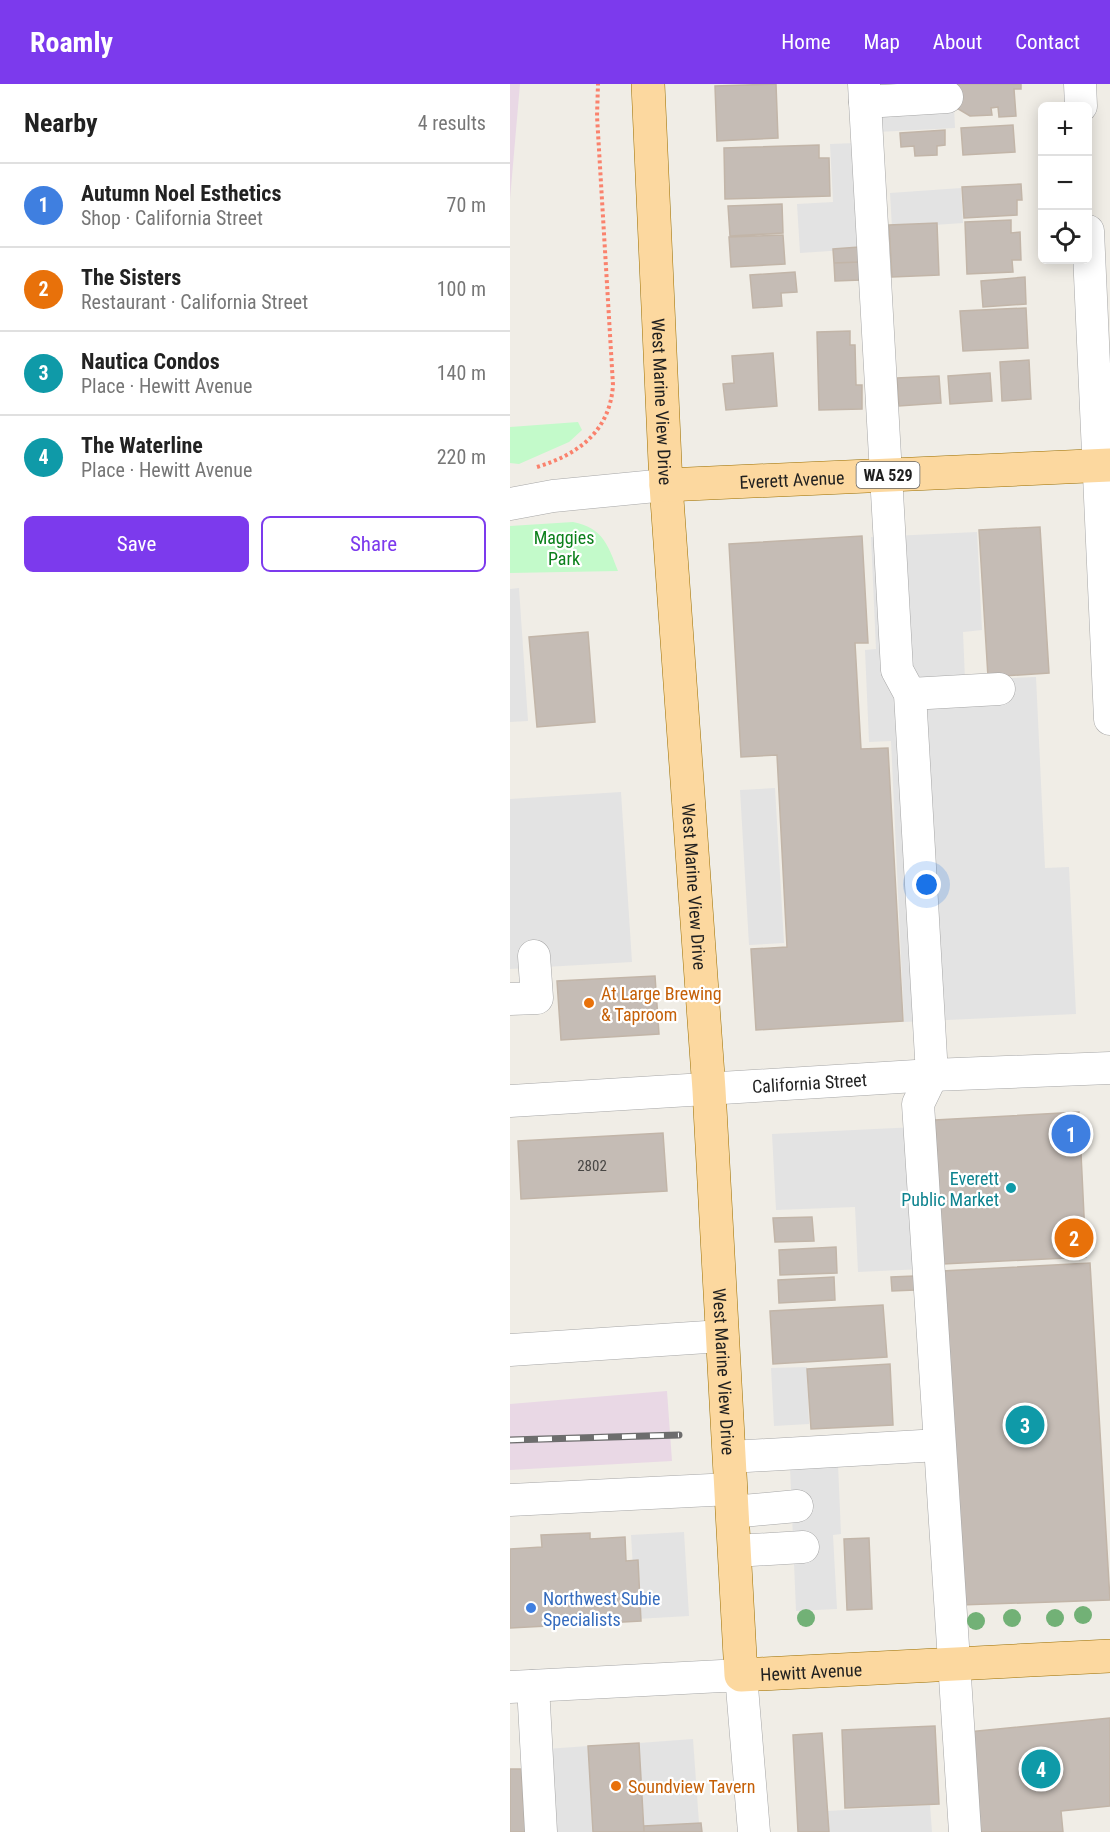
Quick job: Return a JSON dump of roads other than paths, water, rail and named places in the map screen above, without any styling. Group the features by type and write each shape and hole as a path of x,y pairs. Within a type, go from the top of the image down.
{"main road":[{"name":"West Marine View Drive","path":"648,84 666,485 709,1090 741,1675"},
{"name":"Everett Avenue","path":"666,485 1105,465"},
{"name":"Hewitt Avenue","path":"741,1675 1110,1656"}],"street":[{"path":"1080,84 1081,102"},
{"path":"947,97 864,93 897,670 910,694 932,1075 918,1104 952,1664 965,1832"},
{"path":"1090,264 1105,465 1110,719"},
{"name":"Everett Avenue","path":"510,504 554,496 666,485"},
{"path":"910,694 999,689"},
{"path":"510,999 537,998 534,956"},
{"name":"California Street","path":"510,1101 932,1075 1110,1068"},
{"path":"510,1350 723,1336"},
{"path":"510,1500 731,1486 939,1445"},
{"path":"731,1486 796,1506"},
{"path":"735,1551 803,1547"},
{"name":"Hewitt Avenue","path":"521,1687 741,1675"},
{"name":"West Marine View Drive","path":"741,1675 754,1832"},
{"path":"521,1687 541,1832"}],"railway":[{"path":"510,1440 679,1435"}],"place":[{"name":"At Large Brewing & Taproom","path":"589,1003"},
{"name":"Autumn Noel Esthetics","path":"1071,1134"},
{"name":"Everett Public Market","path":"1011,1188"},
{"name":"The Sisters","path":"1074,1238"},
{"name":"Nautica Condos","path":"1025,1425"},
{"name":"Northwest Subie Specialists","path":"531,1608"},
{"name":"The Waterline","path":"1041,1769"},
{"name":"Soundview Tavern","path":"616,1786"}],"park label":[{"name":"Maggies Park","path":"564,547"}]}
